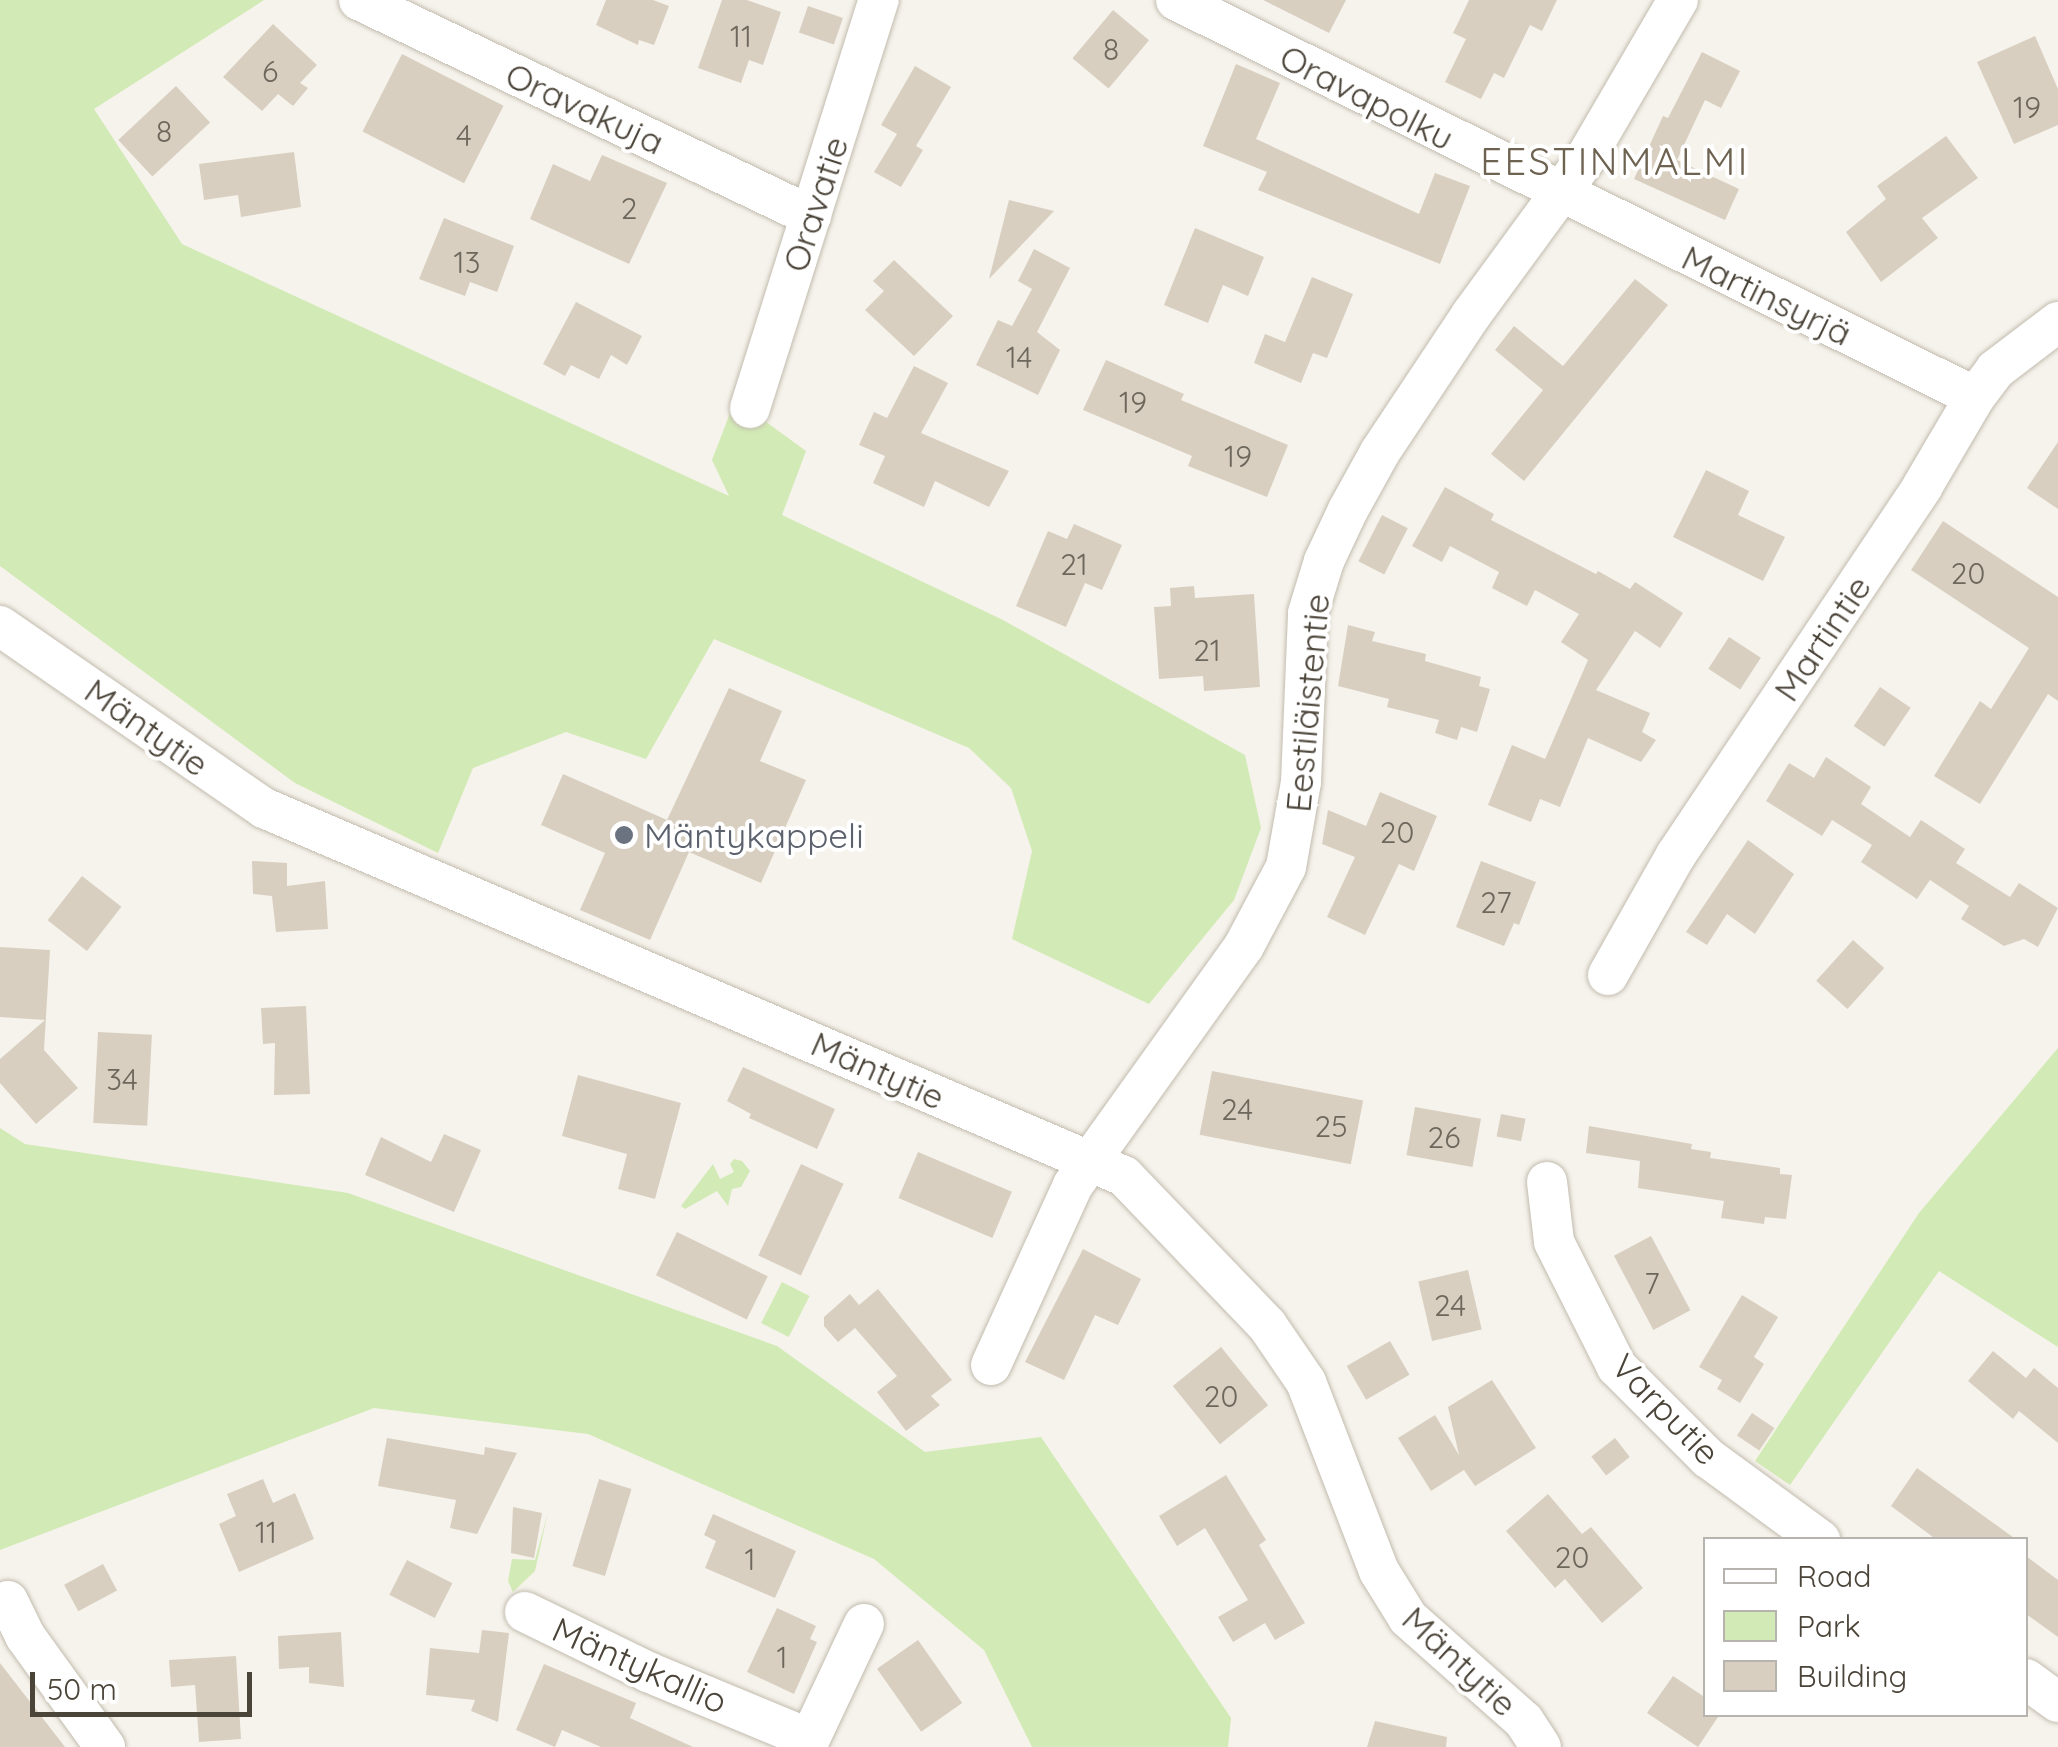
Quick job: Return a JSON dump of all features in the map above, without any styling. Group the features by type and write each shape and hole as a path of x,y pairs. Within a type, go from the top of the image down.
{"street":[{"name":"Oravakuja","path":"359,0 811,216"},
{"name":"Oravatie","path":"750,408 879,0"},
{"name":"Oravapolku","path":"1176,0 1559,193"},
{"name":"Eestiläistentie","path":"990,1365 1023,1301 1054,1222 1090,1158 1244,946 1286,867 1301,782 1308,612 1324,561 1348,510 1380,452 1585,159 1678,0"},
{"name":"Martinsyrjä","path":"1559,193 1975,397"},
{"name":"Martintie","path":"1608,974 1676,855 1922,487 1975,397 1995,370 2058,322"},
{"name":"Mäntytie","path":"0,626 264,808 1090,1158 1124,1176 1267,1325 1306,1382 1379,1571 1408,1618 1524,1721 1541,1747"},
{"name":"Varputie","path":"1548,1182 1554,1242 1617,1366 1708,1458 1816,1537"},
{"path":"8,1600 25,1636 105,1747"},
{"name":"Mäntykallio","path":"525,1612 808,1743"},
{"path":"808,1743 864,1624"},
{"path":"2028,1680 2058,1702"}],"green space":[{"path":"0,0 264,0 94,109 182,244 729,496 712,460 732,408 762,419 806,451 782,515 1001,619 1245,755 1261,828 1234,900 1149,1004 1012,939 1032,851 1011,788 969,748 714,639 646,759 566,732 473,768 438,853 295,783 0,566"},
{"path":"2058,1048 2058,1347 1939,1271 1790,1485 1755,1461 1919,1213"},
{"path":"0,1128 25,1144 348,1193 777,1346 925,1452 1041,1437 1231,1718 1228,1747 1032,1747 984,1650 874,1559 588,1434 374,1408 0,1550"},
{"path":"734,1159 742,1161 750,1171 741,1187 732,1189 728,1206 717,1191 685,1209 681,1206 713,1164 720,1179 734,1172 730,1164"},
{"path":"782,1282 810,1296 789,1337 761,1323"},
{"path":"548,1512 535,1571 513,1592 508,1581 512,1559 535,1560"}],"building":[{"path":"606,0 653,0 669,6 654,45 639,40 638,45 596,25"},
{"path":"722,0 747,0 781,12 763,65 749,60 741,83 698,68"},
{"path":"1263,0 1346,0 1329,33"},
{"path":"1469,0 1557,0 1542,31 1530,25 1504,78 1494,73 1481,99 1445,82 1466,39 1453,33"},
{"path":"808,6 843,18 834,45 799,32"},
{"path":"1113,10 1149,40 1109,88 1073,58"},
{"path":"273,24 317,65 300,83 308,88 293,106 278,94 262,111 223,77"},
{"path":"2035,36 2058,89 2058,125 2014,144 1977,62"},
{"path":"1702,52 1740,71 1721,108 1705,100 1677,160 1739,189 1725,220 1634,179 1663,116 1668,118"},
{"path":"402,54 504,106 464,183 363,132"},
{"path":"1236,64 1280,83 1256,139 1419,214 1435,173 1470,186 1440,264 1258,190 1267,172 1203,146"},
{"path":"915,66 951,87 916,146 923,150 901,187 874,172 897,134 881,125"},
{"path":"176,86 210,123 152,176 118,140"},
{"path":"1946,136 1978,178 1922,218 1938,238 1881,282 1846,232 1886,199 1877,186"},
{"path":"294,152 301,207 241,217 238,195 204,200 199,164"},
{"path":"602,155 667,183 629,264 530,219 553,164 590,181"},
{"path":"1009,200 1054,211 989,279"},
{"path":"444,218 514,246 497,292 470,282 465,296 419,279"},
{"path":"1195,228 1264,257 1248,296 1223,285 1208,323 1164,305"},
{"path":"1034,249 1070,268 1037,332 1060,350 1038,395 976,365 998,320 1012,326 1032,289 1018,281"},
{"path":"894,260 953,316 914,356 865,310 884,291 873,281"},
{"path":"1312,277 1353,294 1327,358 1313,353 1301,383 1254,363 1265,334 1285,342"},
{"path":"1635,279 1668,305 1524,481 1491,454 1543,390 1495,350 1514,326 1563,366"},
{"path":"576,302 642,336 627,365 611,355 599,379 571,365 565,376 543,364"},
{"path":"1106,360 1184,394 1181,400 1288,445 1267,497 1188,466 1192,456 1083,410"},
{"path":"914,366 948,383 921,433 1009,471 989,507 935,481 924,507 873,483 885,456 859,445 874,412 887,418"},
{"path":"2058,442 2058,509 2027,488"},
{"path":"1706,470 1749,491 1738,515 1785,537 1763,581 1673,537"},
{"path":"1445,487 1494,514 1491,520 1630,589 1635,582 1683,613 1660,648 1635,631 1596,690 1650,713 1642,732 1656,740 1641,762 1588,738 1560,807 1540,799 1531,822 1488,805 1512,745 1545,759 1588,660 1561,642 1579,614 1535,590 1527,606 1492,588 1499,572 1450,546 1442,562 1412,546"},
{"path":"1382,515 1408,528 1384,574 1358,561"},
{"path":"1943,521 2058,597 2058,701 2048,694 1980,804 1934,776 1980,701 1991,709 2029,648 1911,570"},
{"path":"1074,524 1122,545 1102,590 1085,583 1066,627 1016,606 1048,531 1067,539"},
{"path":"1194,586 1195,598 1254,594 1260,687 1204,691 1203,676 1159,679 1154,607 1171,606 1170,588"},
{"path":"1348,625 1375,632 1372,641 1426,654 1425,661 1481,677 1479,686 1490,689 1477,732 1461,727 1457,740 1435,733 1439,720 1387,707 1389,699 1338,686"},
{"path":"1729,637 1761,658 1740,690 1708,669"},
{"path":"1880,687 1911,708 1884,747 1854,726"},
{"path":"729,688 782,711 760,761 806,780 761,883 689,852 650,940 580,910 605,853 541,825 563,774 667,820"},
{"path":"1826,757 1871,787 1861,804 1910,837 1921,820 1965,849 1956,863 2010,897 2019,883 2058,908 2038,947 2024,939 2004,946 1961,919 1969,906 1930,880 1917,899 1861,862 1872,845 1832,820 1822,836 1766,801 1789,763 1814,778"},
{"path":"1380,792 1437,816 1414,871 1399,864 1365,935 1327,917 1355,857 1322,844 1328,810 1366,826"},
{"path":"1748,840 1794,874 1755,934 1727,914 1707,945 1686,932"},
{"path":"252,861 287,863 287,886 325,881 328,929 276,932 272,896 253,894"},
{"path":"1481,861 1536,882 1519,925 1514,923 1504,946 1456,927"},
{"path":"82,876 121,907 87,951 48,920"},
{"path":"1853,940 1884,968 1847,1009 1816,981"},
{"path":"0,947 50,950 44,1050 78,1088 36,1124 0,1083 0,1059 45,1020 0,1017"},
{"path":"306,1006 310,1094 274,1095 275,1043 263,1044 261,1008"},
{"path":"98,1032 152,1035 147,1126 93,1123"},
{"path":"743,1067 835,1109 817,1149 749,1118 751,1114 727,1101"},
{"path":"1212,1071 1363,1100 1351,1164 1200,1135"},
{"path":"578,1075 681,1103 655,1199 618,1189 627,1154 562,1136"},
{"path":"1415,1107 1481,1119 1472,1167 1406,1155"},
{"path":"1501,1114 1526,1119 1521,1141 1497,1137"},
{"path":"1589,1126 1692,1144 1691,1149 1711,1152 1710,1158 1780,1168 1780,1174 1792,1175 1786,1219 1765,1217 1764,1224 1721,1218 1724,1201 1638,1188 1640,1161 1586,1153"},
{"path":"444,1134 481,1150 454,1212 365,1175 381,1137 431,1162"},
{"path":"918,1152 1012,1192 992,1238 898,1198"},
{"path":"801,1164 844,1184 801,1275 758,1256"},
{"path":"677,1232 768,1276 747,1319 656,1275"},
{"path":"1651,1236 1690,1310 1653,1330 1614,1256"},
{"path":"1083,1249 1141,1279 1118,1325 1095,1315 1064,1380 1025,1362"},
{"path":"1468,1270 1482,1329 1432,1341 1418,1281"},
{"path":"878,1289 952,1380 931,1396 940,1405 906,1431 877,1392 897,1376 855,1328 838,1342 824,1326 824,1317 850,1294 859,1305"},
{"path":"1742,1295 1778,1317 1754,1357 1764,1364 1740,1403 1717,1389 1722,1380 1699,1367"},
{"path":"1390,1341 1410,1375 1366,1400 1347,1366"},
{"path":"1221,1347 1268,1405 1220,1444 1173,1386"},
{"path":"1993,1351 2026,1378 2034,1368 2058,1388 2058,1443 2019,1411 2013,1419 1968,1381"},
{"path":"1492,1380 1536,1448 1475,1486 1464,1470 1431,1491 1398,1438 1435,1415 1459,1455 1448,1407"},
{"path":"1752,1413 1774,1428 1759,1450 1737,1435"},
{"path":"387,1438 484,1455 485,1447 517,1453 477,1534 450,1528 456,1500 378,1486"},
{"path":"1615,1438 1630,1457 1606,1475 1591,1456"},
{"path":"1917,1468 2013,1537 1933,1537 1891,1506"},
{"path":"1226,1475 1266,1540 1259,1545 1305,1623 1275,1640 1265,1623 1233,1642 1218,1617 1248,1600 1205,1528 1177,1546 1159,1516"},
{"path":"263,1479 273,1503 295,1493 314,1539 239,1572 219,1524 236,1516 227,1494"},
{"path":"599,1479 632,1489 605,1576 572,1566"},
{"path":"1548,1494 1582,1534 1591,1527 1643,1588 1602,1623 1565,1579 1555,1588 1506,1531"},
{"path":"513,1507 542,1513 534,1558 511,1553"},
{"path":"713,1514 796,1551 775,1598 705,1568 716,1541 704,1535"},
{"path":"2028,1558 2058,1580 2058,1637 2028,1615"},
{"path":"407,1560 452,1583 435,1618 389,1595"},
{"path":"103,1564 117,1590 78,1611 64,1585"},
{"path":"777,1608 816,1626 810,1639 817,1642 794,1694 747,1672"},
{"path":"482,1630 509,1633 498,1722 471,1711 475,1700 426,1695 430,1648 479,1653"},
{"path":"341,1632 344,1687 309,1683 309,1667 279,1669 278,1636"},
{"path":"918,1640 962,1703 921,1732 877,1669"},
{"path":"236,1656 241,1739 199,1742 195,1685 171,1687 169,1660"},
{"path":"0,1663 65,1747 0,1747"},
{"path":"544,1664 636,1703 630,1718 693,1747 601,1747 562,1730 555,1747 516,1730"},
{"path":"1673,1676 1703,1696 1703,1717 1718,1717 1698,1747 1647,1713"},
{"path":"1375,1721 1447,1737 1446,1747 1367,1747"}],"place":[{"name":"Mäntykappeli","path":"624,835"}],"district":[{"name":"EESTINMALMI","path":"1615,162"}]}
